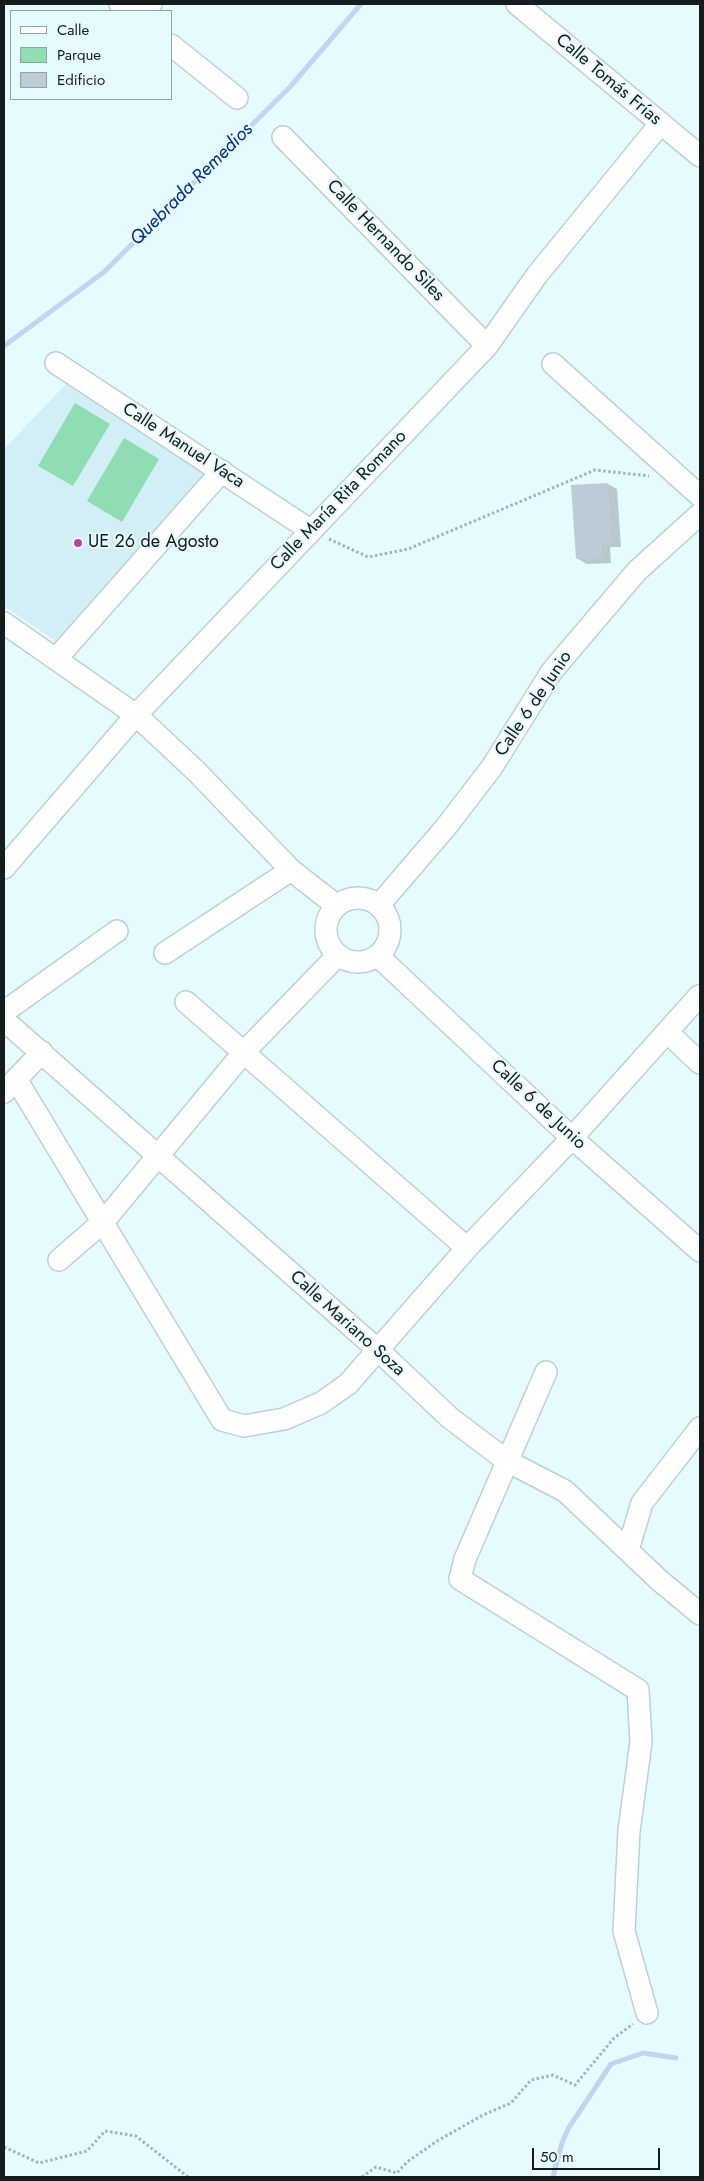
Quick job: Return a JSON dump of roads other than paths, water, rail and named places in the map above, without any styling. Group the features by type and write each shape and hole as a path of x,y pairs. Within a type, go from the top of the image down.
{"street":[{"name":"Calle Tomás Frías","path":"516,4 700,156"},
{"path":"172,46 237,98"},
{"name":"Calle María Rita Romano","path":"4,868 136,715 487,346 537,275 661,123"},
{"name":"Calle Hernando Siles","path":"283,137 487,346"},
{"name":"Calle Manuel Vaca","path":"56,363 310,530"},
{"path":"552,364 700,496"},
{"path":"56,659 222,472"},
{"name":"Calle 6 de Junio","path":"379,905 446,827 492,767 552,670 637,571 700,514"},
{"path":"4,623 136,715 196,772 291,870 337,906"},
{"path":"165,953 291,870"},
{"path":"353,898 362,898 379,905 389,921 391,931 385,949 369,961 358,963 338,955 331,947 326,925 337,906 353,898"},
{"path":"4,1012 117,931"},
{"path":"59,1260 102,1222 244,1052 338,955"},
{"name":"Calle 6 de Junio","path":"378,956 572,1138 698,1244"},
{"path":"42,1052 10,1086 102,1222 222,1420 244,1426 284,1419 321,1404 348,1384 467,1248 572,1138 699,996"},
{"path":"186,1002 467,1248"},
{"name":"Calle Mariano Soza","path":"4,1020 378,1350 450,1418 507,1461 565,1491 659,1580 700,1614"},
{"path":"666,1032 700,1063"},
{"path":"546,1372 465,1559 460,1579 638,1690 641,1742 629,1831 624,1931 647,2013"},
{"path":"628,1550 642,1503 700,1428"}],"waterway":[{"name":"Quebrada Remedios","path":"4,346 104,272 290,87 361,4"},
{"path":"553,2177 562,2143 568,2129 611,2064 643,2053 676,2058"}],"place":[{"name":"UE 26 de Agosto","path":"78,543"}]}
